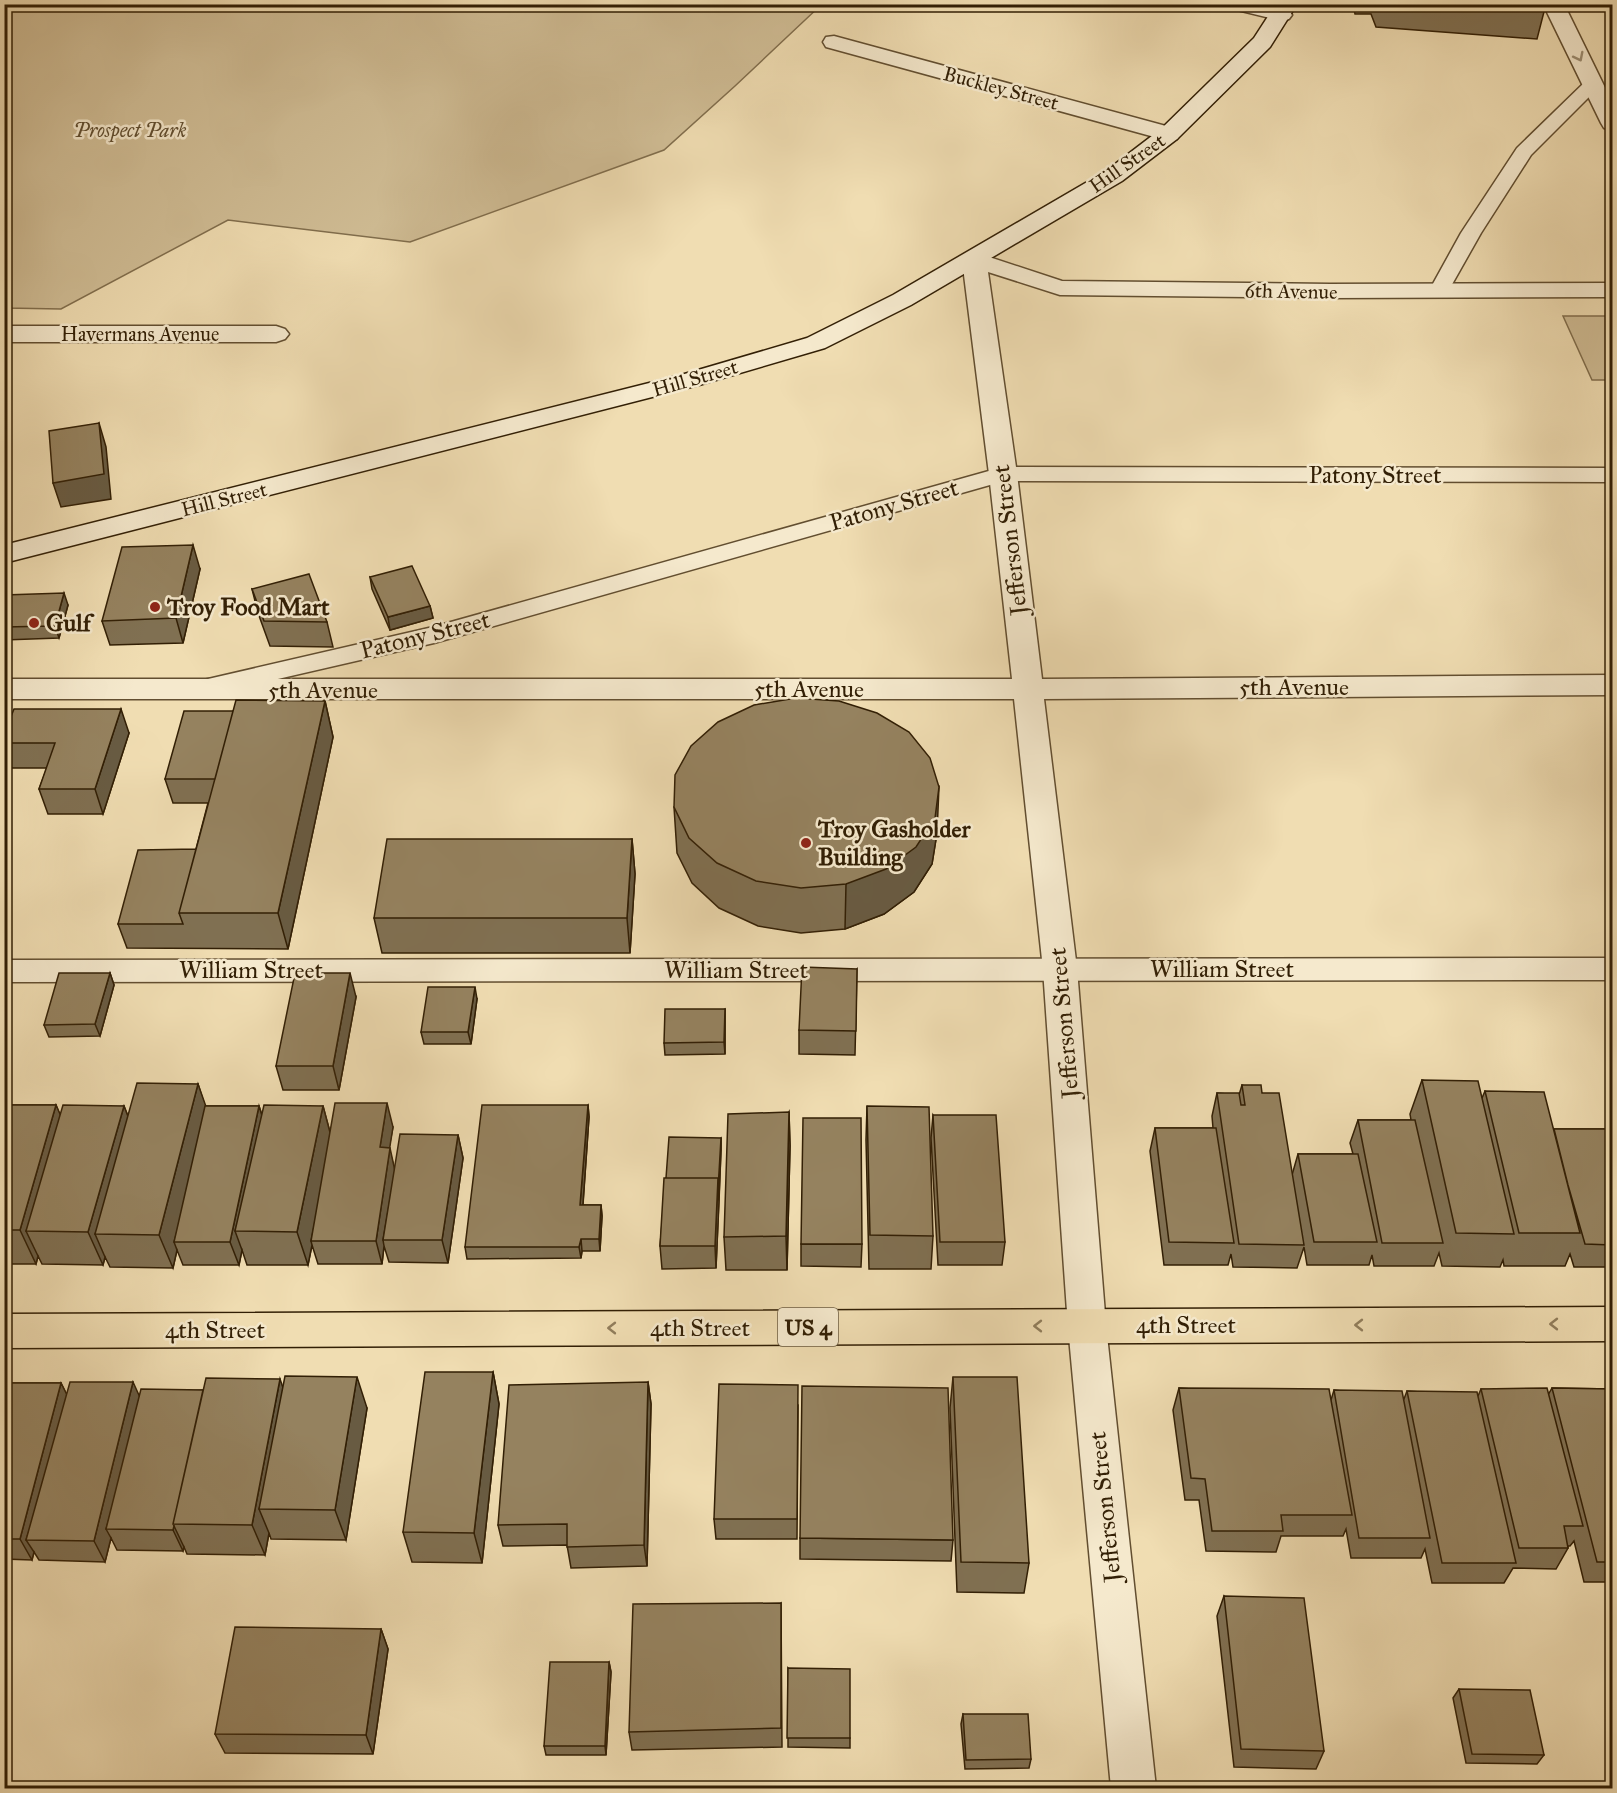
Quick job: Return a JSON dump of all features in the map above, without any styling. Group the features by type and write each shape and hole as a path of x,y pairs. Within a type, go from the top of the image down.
{"main road":[{"name":"4th Street","path":"4,1331 1612,1324"}],"street":[{"path":"1236,4 1284,10"},
{"path":"1553,4 1612,123"},
{"name":"Hill Street","path":"4,554 680,383 816,343 902,300 974,260 1114,176 1169,135 1262,42 1284,10"},
{"name":"Buckley Street","path":"834,42 1169,135"},
{"name":"6th Avenue","path":"974,260 1060,288 1612,290"},
{"name":"Jefferson Street","path":"974,260 1003,474 1060,969 1087,1326 1134,1788"},
{"name":"Havermans Avenue","path":"4,334 276,334"},
{"name":"5th Avenue","path":"4,689 1028,689 1612,685"}],"lane":[{"path":"1439,291 1471,233 1524,152 1593,84"},
{"name":"Patony Street","path":"195,690 434,635 1003,474 1612,475"},
{"name":"William Street","path":"4,971 1612,969"}],"green space":[{"name":"Prospect Park","path":"5,4 821,5 664,150 410,242 228,220 61,309 5,308"},
{"path":"1563,316 1612,316 1612,380 1592,380"}],"building":[{"path":"99,423 104,474 53,483 49,431"},
{"path":"193,545 176,618 102,621 122,547"},
{"path":"412,566 430,606 388,617 370,577"},
{"path":"309,574 327,622 264,621 252,589"},
{"path":"64,593 55,626 4,627 4,595"},
{"name":"Troy Gasholder Building","path":"796,698 839,701 877,713 909,732 930,758 939,787 935,818 916,847 886,869 846,884 801,888 756,881 717,863 689,838 674,807 675,775 691,746 718,722 754,705"},
{"path":"236,700 325,701 278,913 179,913"},
{"path":"14,709 121,709 95,789 39,789 55,743 4,743 4,734"},
{"path":"184,711 233,711 215,779 165,779"},
{"path":"387,839 632,839 627,918 374,918"},
{"path":"196,849 179,913 183,924 118,924 138,850"},
{"path":"802,967 857,969 856,1031 799,1030"},
{"path":"59,973 110,973 95,1024 44,1025"},
{"path":"295,973 350,973 333,1066 276,1066"},
{"path":"428,987 475,987 468,1032 421,1032"},
{"path":"665,1009 725,1009 724,1042 664,1043"},
{"path":"1422,1080 1478,1081 1514,1234 1456,1233"},
{"path":"137,1083 198,1084 159,1235 95,1234"},
{"path":"1242,1085 1261,1085 1262,1093 1279,1093 1304,1245 1239,1244 1217,1093 1239,1093 1241,1105 1245,1105"},
{"path":"1485,1091 1544,1092 1580,1233 1519,1233"},
{"path":"335,1103 387,1103 380,1147 390,1148 376,1241 311,1241"},
{"path":"4,1105 56,1105 20,1230 4,1230"},
{"path":"63,1105 124,1106 88,1232 26,1231"},
{"path":"264,1105 323,1106 297,1232 235,1231"},
{"path":"482,1105 588,1105 580,1205 601,1205 599,1239 581,1239 579,1247 465,1247"},
{"path":"205,1106 259,1106 230,1242 174,1242"},
{"path":"867,1106 929,1107 933,1236 870,1235"},
{"path":"789,1112 786,1236 724,1237 728,1114"},
{"path":"933,1115 996,1115 1005,1242 940,1242"},
{"path":"803,1118 861,1118 862,1244 801,1244"},
{"path":"1358,1120 1415,1120 1443,1243 1382,1243"},
{"path":"1155,1128 1216,1128 1234,1243 1169,1242"},
{"path":"1554,1129 1612,1129 1612,1245 1585,1244"},
{"path":"400,1134 458,1135 442,1240 383,1240"},
{"path":"669,1137 721,1138 718,1190 718,1178 666,1178"},
{"path":"1298,1154 1358,1154 1377,1242 1314,1242"},
{"path":"664,1178 718,1178 715,1246 660,1246"},
{"path":"425,1372 493,1372 474,1533 403,1532"},
{"path":"285,1376 357,1377 335,1510 259,1509"},
{"path":"953,1377 1017,1377 1029,1563 961,1562"},
{"path":"206,1378 280,1379 252,1525 173,1524"},
{"path":"70,1382 133,1382 94,1541 26,1540"},
{"path":"648,1382 644,1545 567,1547 567,1524 498,1525 509,1385"},
{"path":"4,1383 61,1383 20,1539 4,1539"},
{"path":"719,1384 798,1385 797,1519 714,1519"},
{"path":"802,1386 948,1388 953,1540 800,1538"},
{"path":"1179,1388 1329,1389 1352,1515 1281,1515 1283,1531 1212,1531 1205,1479 1191,1478"},
{"path":"1547,1388 1583,1526 1564,1526 1568,1548 1519,1548 1481,1389"},
{"path":"1552,1388 1612,1389 1612,1562 1597,1562"},
{"path":"141,1389 203,1390 173,1530 106,1529"},
{"path":"1334,1390 1402,1391 1430,1538 1359,1538"},
{"path":"1407,1391 1477,1392 1516,1563 1442,1563"},
{"path":"1224,1596 1304,1598 1324,1751 1241,1749"},
{"path":"781,1603 781,1728 629,1732 633,1604"},
{"path":"235,1627 381,1629 366,1735 215,1734"},
{"path":"550,1662 609,1662 605,1746 544,1746"},
{"path":"788,1668 850,1669 850,1738 787,1738"},
{"path":"1459,1689 1530,1690 1544,1755 1472,1754"},
{"path":"963,1714 1028,1714 1031,1759 966,1760"}],"place":[{"name":"Troy Food Mart","path":"155,607"},
{"name":"Gulf","path":"34,623"},
{"name":"Troy Gasholder Building","path":"806,843"}]}
